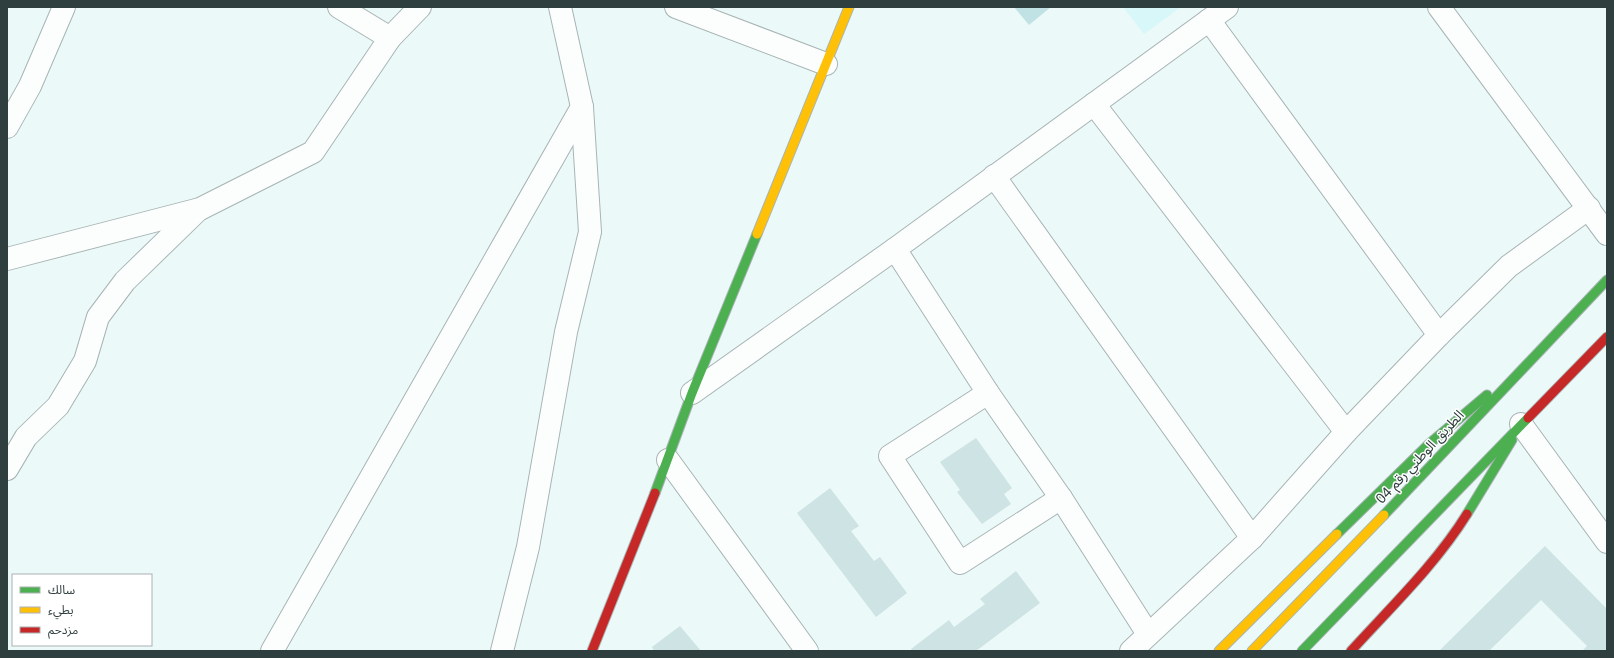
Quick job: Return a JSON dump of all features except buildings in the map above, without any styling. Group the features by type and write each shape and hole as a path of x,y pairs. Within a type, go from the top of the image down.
{"main road":[{"path":"592,651 668,460 692,393 849,7"},
{"name":"الطريق الوطني رقم 04","path":"1252,651 1350,551 1532,357 1607,280"},
{"path":"1302,651 1607,337"},
{"path":"1219,651 1429,444 1532,357"},
{"path":"1351,651 1427,567 1460,526 1486,485 1521,424"}],"street":[{"path":"7,127 30,86 64,7"},
{"path":"339,7 390,38"},
{"path":"7,259 200,209 313,152 390,38 420,7"},
{"path":"502,651 528,548 566,332 590,232 582,107 560,7"},
{"path":"676,7 826,64"},
{"path":"692,393 895,249 1227,7"},
{"path":"1438,7 1607,234"},
{"path":"1209,20 1439,334"},
{"path":"1094,104 1346,432"},
{"path":"272,651 582,107"},
{"path":"994,176 1252,538"},
{"path":"1131,651 1252,538 1346,432 1439,334 1509,266 1589,208"},
{"path":"7,469 26,437 58,406 85,361 98,317 126,281 200,209"},
{"path":"895,249 988,393 1061,498 1148,634"},
{"path":"988,393 890,456 960,563 1061,498"},
{"path":"1521,424 1607,542"},
{"path":"668,460 807,651"}],"shaded area":[{"path":"1014,7 1051,7 1029,25"},
{"path":"1123,7 1181,7 1144,34"}],"traffic: fast":[{"path":"655,493 692,393 757,234"},
{"path":"1384,515 1607,280"},
{"path":"1337,534 1429,444 1487,395"},
{"path":"1302,651 1528,418"},
{"path":"1467,514 1512,440"}],"traffic: slow":[{"path":"757,234 849,7"},
{"path":"1252,651 1384,515"},
{"path":"1219,651 1337,534"}],"traffic: jam":[{"path":"1528,418 1607,337"},
{"path":"592,651 655,493"},
{"path":"1351,651 1427,568 1467,514"}]}
